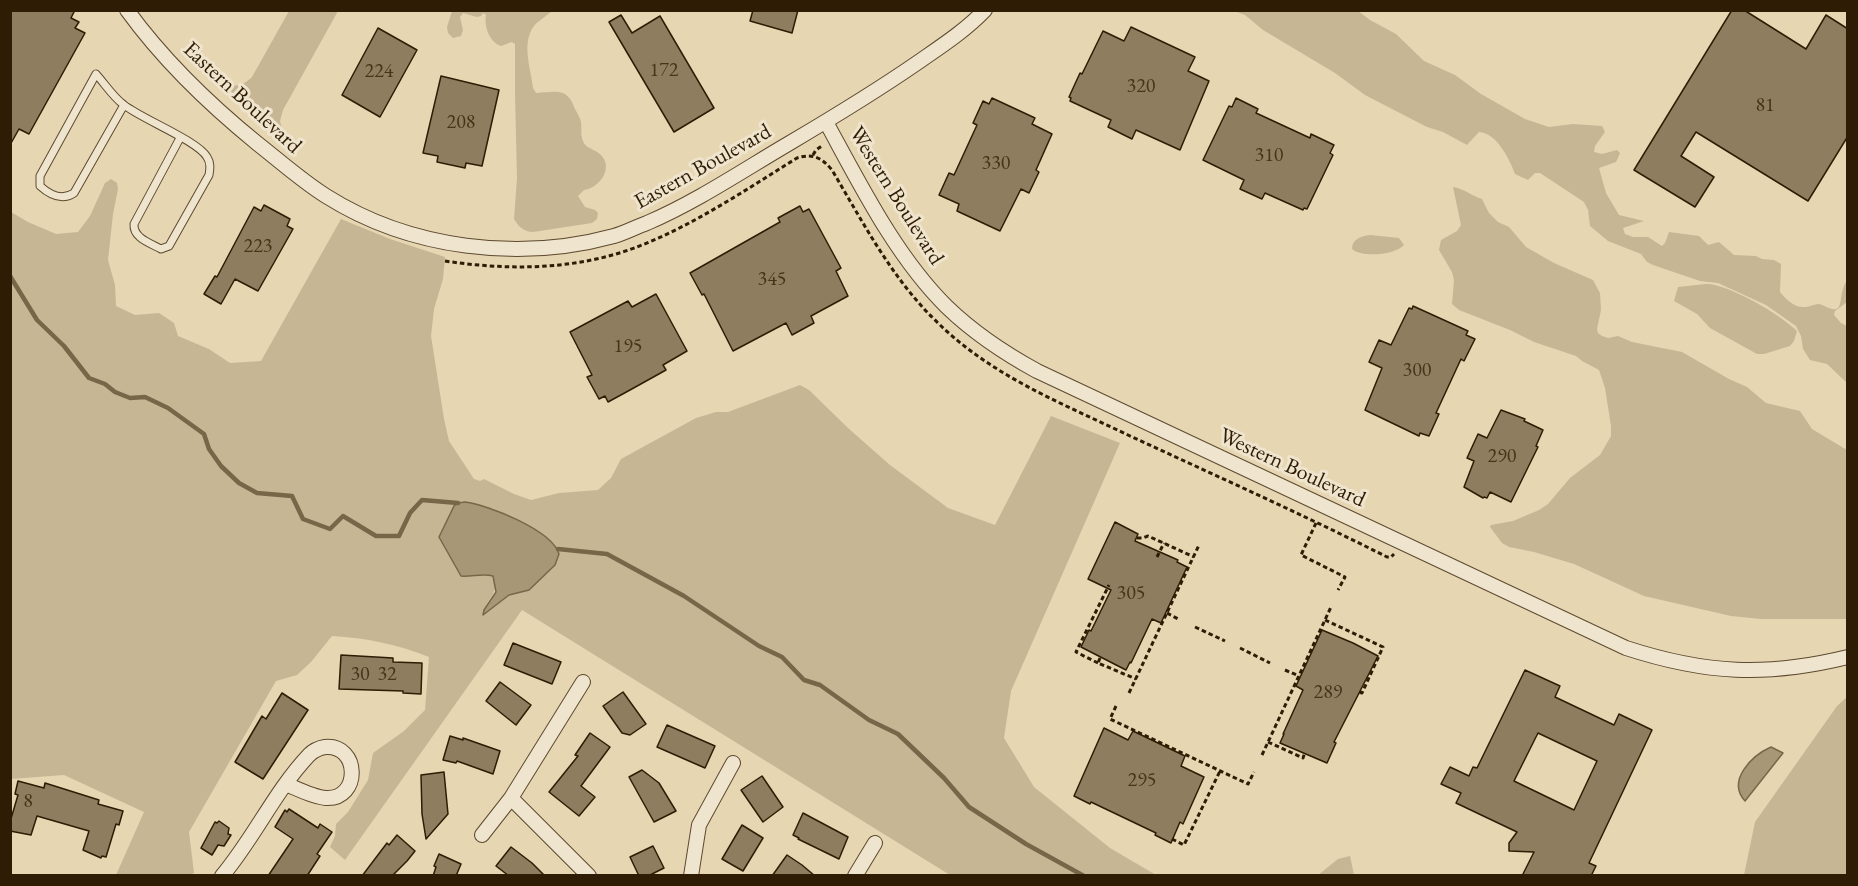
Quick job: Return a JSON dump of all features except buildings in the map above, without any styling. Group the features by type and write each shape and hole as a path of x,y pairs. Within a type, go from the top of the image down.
{"street":[{"name":"Eastern Boulevard","path":"127,10 193,86 292,173 328,197 365,217 424,238 487,248 525,249 574,244 616,236 672,212 865,99 951,40 985,10"},
{"name":"Western Boulevard","path":"826,122 894,241 916,272 975,332 1009,356 1037,371 1626,648 1692,666 1743,671 1787,669 1848,657"},
{"path":"482,835 511,798 584,682"},
{"path":"222,876 286,784 308,756 318,749 331,748 342,752 350,761 352,769 350,784 346,790 335,797 322,798 286,784"},
{"path":"692,876 699,825 733,763"},
{"path":"511,798 590,876"},
{"path":"855,876 875,843"}],"lane":[{"path":"124,105 74,193 66,198 46,192 40,186 40,176 96,74 124,105 180,138 207,156 210,165 209,175 169,246 161,249 137,236 134,224 180,138"}],"path":[{"path":"445,261 497,267 532,267 576,262 623,252 646,244 691,222 799,158 808,155 817,157 832,170 900,282 938,323 983,361 1040,393 1387,557 1394,554"},
{"path":"1316,523 1301,555 1345,577 1338,590"},
{"path":"1137,538 1148,536 1194,557"},
{"path":"1157,557 1164,543"},
{"path":"1129,693 1199,545"},
{"path":"1109,585 1077,652 1136,679"},
{"path":"1262,755 1331,607"},
{"path":"1167,614 1180,620"},
{"path":"1325,620 1383,647 1362,693 1359,692"},
{"path":"1196,627 1225,641"},
{"path":"1240,648 1270,663"},
{"path":"1098,663 1100,658"},
{"path":"1285,670 1299,676"},
{"path":"1116,706 1110,719 1248,784 1254,772"},
{"path":"1268,742 1303,758 1305,752"},
{"path":"1172,839 1184,845 1220,771"}],"shaded area":[{"path":"289,11 338,11 283,110 280,121 284,136 222,84 238,85 252,77"},
{"path":"452,11 552,11 534,26 528,40 527,48 533,88 536,93 560,92 568,97 581,120 585,144 604,159 606,169 602,179 578,196 585,207 598,213 597,219 592,223 530,232 519,226 514,219 517,178 515,44 512,42 501,46 493,41 487,29 486,15 483,13 477,17 463,13 460,17 463,30 461,36 453,38 448,33 447,27"},
{"path":"1234,11 1358,11 1396,34 1424,61 1455,75 1481,94 1525,119 1549,127 1573,124 1602,126 1605,132 1595,146 1594,152 1602,154 1617,150 1620,153 1616,162 1599,168 1606,193 1619,215 1644,221 1623,228 1625,234 1633,237 1648,237 1662,246 1669,232 1699,236 1708,245 1719,242 1734,255 1774,260 1781,264 1780,292 1801,307 1819,304 1831,309 1838,308 1847,281 1847,302 1835,311 1834,315 1847,326 1847,383 1827,364 1810,360 1803,349 1801,336 1796,326 1766,305 1718,283 1700,281 1653,265 1647,262 1641,254 1608,241 1590,226 1588,210 1584,202 1540,173 1535,173 1528,180 1515,174 1506,155 1492,137 1479,132 1467,145 1443,132 1427,127 1365,95 1335,73 1263,30 1245,15"},
{"path":"111,179 117,183 118,189 108,260 115,285 116,306 135,315 159,313 174,323 178,336 209,349 230,363 261,361 341,219 390,239 445,257 443,279 434,309 431,336 449,441 474,479 480,481 484,479 531,500 559,493 598,490 611,478 621,459 696,418 716,412 728,412 800,385 809,390 890,465 948,508 995,525 1051,416 1120,443 1011,691 1004,738 1034,787 1110,848 1156,875 950,875 522,610 345,860 330,847 335,836 336,824 348,812 368,780 373,753 404,731 425,710 429,657 381,642 332,636 297,675 276,681 189,832 194,873 189,875 116,875 144,812 64,775 11,779 11,212 56,234 78,232 90,216 105,183","holes":["458,503 529,590 509,595 484,614 494,592 495,583 493,576 467,575 455,564"]},
{"path":"1453,187 1482,199 1489,213 1498,222 1509,227 1526,247 1554,263 1593,280 1600,293 1601,310 1597,329 1602,336 1608,338 1618,336 1632,342 1682,352 1747,387 1766,403 1800,411 1812,429 1847,450 1847,619 1761,619 1731,616 1644,596 1574,564 1509,547 1502,543 1490,527 1491,525 1513,521 1548,504 1570,478 1600,455 1611,436 1611,426 1605,388 1599,370 1576,356 1534,342 1459,310 1452,304 1454,280 1439,250 1441,240 1457,231 1461,225"},
{"path":"1370,235 1399,238 1404,245 1393,251 1378,254 1363,254 1352,249 1358,239"},
{"path":"1706,284 1728,289 1767,309 1797,331 1794,341 1790,346 1757,354 1710,328 1697,314 1674,301 1678,287"},
{"path":"465,502 503,513 518,520 545,536 559,554 555,565 529,590 509,595 483,615 496,592 493,576 461,576 439,537 454,506"},
{"path":"1847,697 1847,875 1744,875 1755,822 1837,706"},
{"path":"1771,747 1783,753 1745,801 1740,793 1740,777 1750,762"},
{"path":"1350,856 1354,875 1318,875 1338,859"}],"waterway":[{"path":"10,276 37,320 64,346 89,378 130,398 145,397 168,408 204,434 209,449 221,466 239,483 257,493 292,496 303,519 330,529 343,516 376,536 399,536 410,513 422,500 458,503"},
{"path":"558,549 607,554 684,596 759,646 782,657 804,680 820,685 869,720 898,734 944,778 969,807 1026,844 1084,876"}]}
